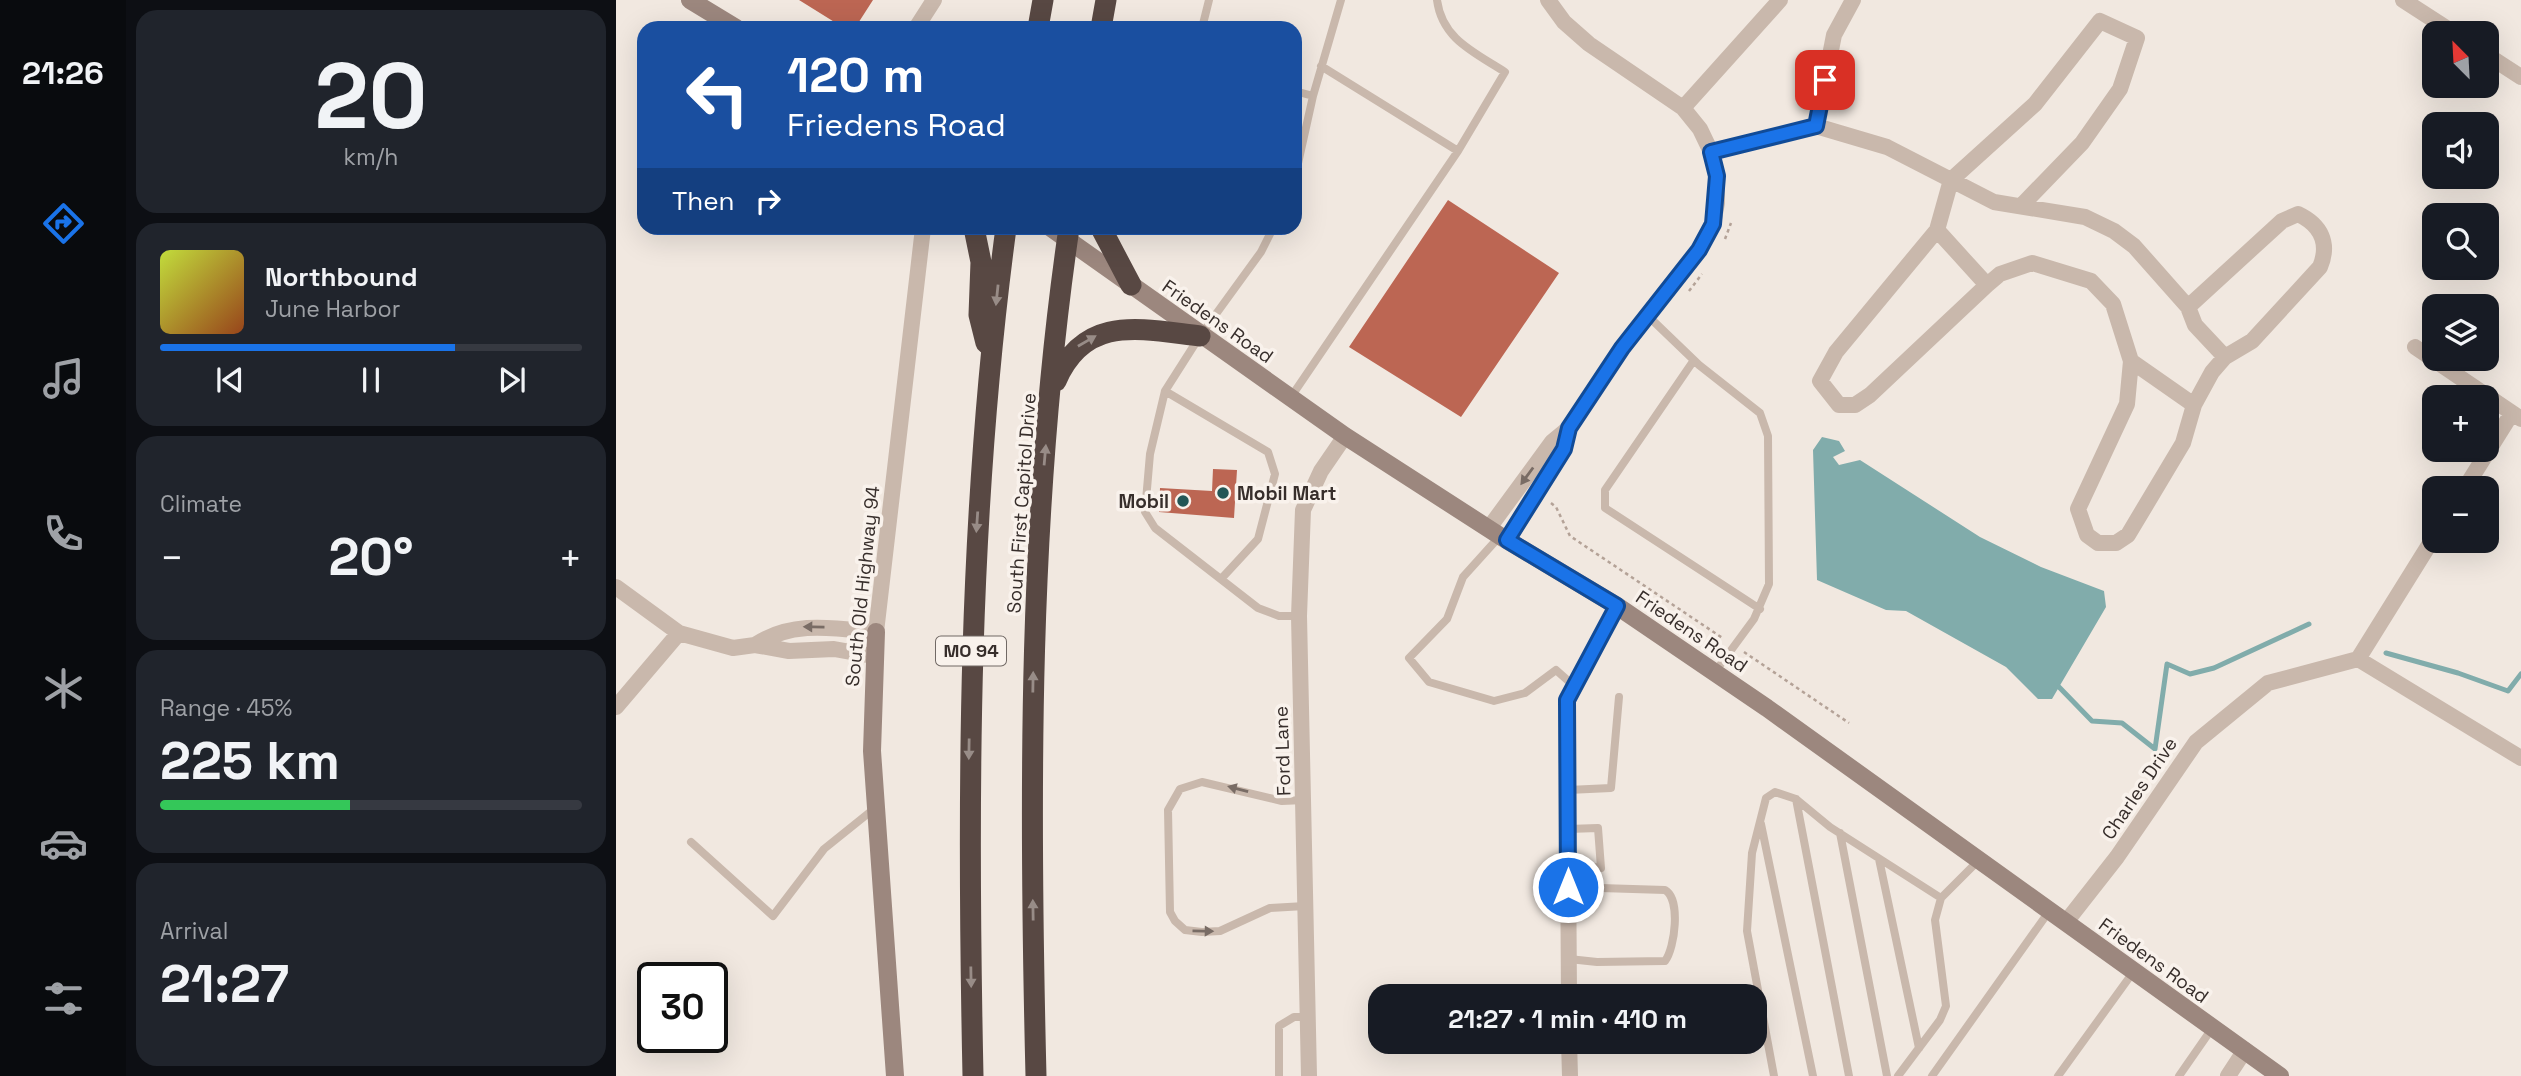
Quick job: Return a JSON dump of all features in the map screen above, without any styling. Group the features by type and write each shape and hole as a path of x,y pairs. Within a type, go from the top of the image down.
{"highway":[{"path":"1039,21 1043,0"},
{"path":"1102,21 1106,0"},
{"path":"975,235 981,262 979,315 990,361"},
{"name":"MO 94","path":"973,1076 969,883 970,670 990,361 1005,235"},
{"name":"South First Capitol Drive","path":"1036,1076 1032,757 1038,562 1062,235"},
{"path":"1105,235 1131,285"},
{"path":"1050,396 1065,360 1090,338 1107,331 1142,330 1200,336"}],"main road":[{"path":"690,0 724,21"},
{"name":"Friedens Road","path":"1067,235 1200,336 1345,436 1617,606 1715,672 2280,1076"},
{"name":"South Old Highway 94","path":"876,632 873,656 872,751 895,1076"}],"street":[{"path":"920,21 934,0"},
{"path":"1499,534 1552,442 1569,428 1647,315 1699,250 1713,224 1717,176 1711,152 1699,129 1683,108 1589,44 1564,22 1548,0"},
{"path":"1683,108 1780,0"},
{"path":"1816,126 1834,35 1853,0"},
{"path":"2403,0 2435,21"},
{"path":"2022,205 2082,143 2120,89 2137,38 2100,21 2035,104 1951,180 1937,230 1836,352 1820,380 1839,405 1855,405 1870,395 2000,274 2032,263 2091,281 2113,304 2131,361 2127,404 2078,509 2087,536 2098,543 2116,543 2128,535 2183,443 2194,405 2212,373 2225,358 2252,341 2320,267 2326,253 2324,239 2314,221 2298,214 2282,221 2188,307"},
{"path":"2499,63 2521,77"},
{"path":"1711,152 1816,126 1887,147 1994,202 2085,218 2114,231 2150,262 2188,307 2195,325 2225,358"},
{"path":"1937,230 1987,285"},
{"name":"South Old Highway 94","path":"876,632 922,235"},
{"path":"2415,347 2516,416 2474,476"},
{"path":"2131,361 2194,405"},
{"path":"1499,534 1564,449 1569,428"},
{"name":"Ford Lane","path":"1309,1076 1299,615 1303,510 1321,471 1345,436"},
{"path":"2424,553 2358,659 2521,758"},
{"path":"616,587 679,633 733,648 755,645 789,651 834,649 873,656"},
{"path":"1569,984 1567,700 1617,606"},
{"path":"755,645 770,635 801,627 876,632"},
{"path":"616,707 679,633"},
{"name":"Charles Drive","path":"2066,922 2117,857 2196,743 2268,683 2358,659"},
{"path":"2228,1076 2245,1050"},
{"path":"1569,1054 1570,1076"}],"lane":[{"path":"1204,21 1209,0"},
{"path":"1302,146 1321,66 1341,0"},
{"path":"1291,397 1458,151 1504,72 1450,36 1439,16 1437,0"},
{"path":"1321,66 1458,151"},
{"path":"1302,93 1313,96"},
{"path":"1269,235 1236,290 1200,336 1165,391 1150,454 1145,512 1155,528 1258,608 1279,616 1299,615"},
{"path":"1647,315 1694,360 1760,413 1768,436 1769,584 1760,609 1715,672"},
{"path":"1694,360 1605,490 1605,508 1760,609"},
{"path":"1165,391 1268,452 1275,474 1258,539 1221,579"},
{"path":"1499,534 1463,578 1447,619 1409,658 1429,682 1494,701 1525,693 1556,670 1574,686"},
{"path":"1568,790 1611,789 1619,697"},
{"path":"1304,800 1282,801 1202,782 1180,789 1168,810 1170,912 1185,930 1220,930 1270,908 1306,906"},
{"path":"1774,1076 1747,931 1752,853 1766,798 1775,792 1796,799 1840,833 1941,898"},
{"path":"1796,799 1849,1076"},
{"path":"691,842 774,916 824,849 876,808"},
{"path":"1760,821 1813,1076"},
{"path":"1568,829 1598,828 1601,868 1568,864"},
{"path":"1840,833 1887,1076"},
{"path":"1879,859 1919,1048"},
{"path":"1898,1076 1940,1020 1946,1006 1935,920 1941,898 1980,859"},
{"path":"1568,887 1665,890 1672,894 1674,901 1671,946 1665,961 1597,962 1569,959"},
{"path":"1932,1076 2050,910"},
{"path":"2058,1076 2134,971"},
{"path":"1279,1076 1279,1026 1294,1017 1308,1017"},
{"path":"2179,1076 2213,1027"}],"water":[{"path":"1822,437 1839,441 1845,451 1833,457 1839,465 1860,460 1980,537 2041,567 2104,591 2106,607 2052,699 2038,699 2006,667 1906,611 1886,610 1817,580 1813,450"}],"building":[{"path":"799,0 873,0 860,21 833,21"},
{"path":"1448,200 1559,273 1461,417 1349,347"},
{"path":"1213,469 1237,470 1234,518 1159,512 1160,488 1212,491"}],"waterway":[{"path":"2059,687 2092,721 2122,723 2155,749 2167,664 2190,674 2214,668 2309,624"},
{"path":"2386,653 2458,673 2508,691 2521,674"}],"place":[{"name":"Mobil Mart","path":"1223,493"},
{"name":"Mobil","path":"1183,501"}],"route":[{"path":"1568,887 1567,700 1617,606 1507,540 1564,449 1569,428 1622,348 1699,250 1713,224 1717,203 1717,176 1711,152 1816,126 1825,80"}]}
